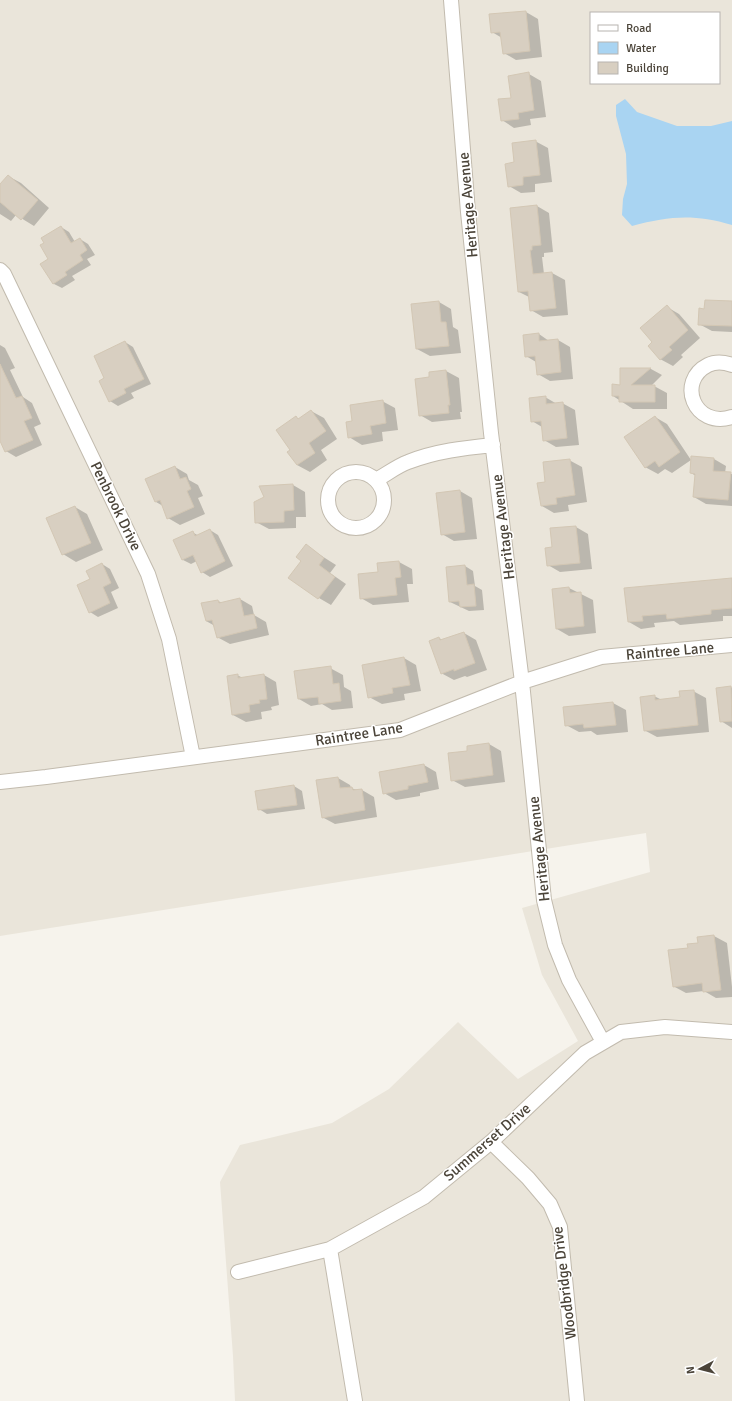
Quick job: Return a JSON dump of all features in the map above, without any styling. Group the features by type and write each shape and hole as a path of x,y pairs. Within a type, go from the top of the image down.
{"street":[{"name":"Heritage Avenue","path":"451,0 468,212 493,445 522,682 544,900 555,945 569,980 603,1042"},
{"name":"Penbrook Drive","path":"0,270 4,274 148,574 169,639 193,757"},
{"path":"732,365 721,362 704,367 697,374 693,382 692,391 693,401 698,409 705,415 714,419 732,417"},
{"path":"376,480 407,462 422,457 443,451 493,445"},
{"path":"351,472 360,472 369,475 376,480 382,488 384,502 379,516 373,523 355,529 345,527 337,522 331,515 327,497 330,488 335,481 342,475 351,472"},
{"name":"Raintree Lane","path":"0,782 400,730 522,682 601,657 732,645"},
{"name":"Summerset Drive","path":"238,1272 330,1249 424,1197 491,1142 585,1053 621,1032 665,1027 732,1032"},
{"name":"Woodbridge Drive","path":"491,1142 528,1178 550,1204 560,1227 577,1401"},
{"path":"330,1249 355,1401"}],"shaded area":[{"path":"0,0 732,0 732,1401 235,1401 220,1182 240,1145 332,1123 389,1089 458,1022 518,1079 578,1041 542,975 522,908 650,872 646,833 0,936"}],"water":[{"path":"625,99 637,112 677,126 711,126 732,121 732,225 706,219 670,218 632,226 622,215 623,199 627,184 626,154 616,116 616,105"}],"building":[{"path":"526,11 530,51 503,54 500,32 491,33 489,14"},
{"path":"529,72 534,110 518,113 519,119 501,121 498,99 511,98 508,76"},
{"path":"536,140 540,175 523,177 523,185 508,187 505,164 514,162 512,143"},
{"path":"8,175 38,200 21,220 0,202 0,184"},
{"path":"537,205 541,245 532,246 532,250 530,250 533,274 552,272 556,308 530,311 528,291 518,292 510,208"},
{"path":"61,226 71,243 80,238 87,250 80,255 83,260 65,272 67,275 53,284 40,264 48,259 40,245 44,243 41,238"},
{"path":"705,300 732,301 732,326 698,325 699,308 704,309"},
{"path":"439,301 441,322 446,322 449,346 416,349 411,304"},
{"path":"667,305 688,330 669,347 672,350 660,360 648,346 652,342 640,328"},
{"path":"539,333 539,341 558,339 561,372 537,375 535,356 525,357 523,335"},
{"path":"125,341 144,379 124,389 126,393 109,402 99,381 104,378 94,356"},
{"path":"0,364 16,398 22,396 32,418 24,421 33,440 5,452 0,441"},
{"path":"620,368 651,368 631,385 655,385 655,402 619,402 619,396 612,396 612,384 620,385"},
{"path":"446,370 450,405 448,405 449,413 419,416 415,379 429,377 429,372"},
{"path":"546,396 546,404 563,402 567,438 543,441 541,421 531,422 529,398"},
{"path":"383,400 386,423 370,426 372,434 348,438 346,422 352,421 350,405"},
{"path":"311,410 326,431 309,443 315,453 297,465 287,452 290,450 276,430 296,416 298,419"},
{"path":"655,416 680,452 659,467 655,461 645,468 624,437"},
{"path":"691,456 714,458 713,471 731,472 728,500 693,497 695,474 690,473"},
{"path":"570,459 575,495 556,498 557,504 541,506 537,483 545,482 543,462"},
{"path":"175,466 180,479 186,477 191,489 187,491 194,507 167,519 160,500 155,502 145,479"},
{"path":"293,484 294,510 284,511 284,522 255,523 254,502 264,497 259,486"},
{"path":"460,490 465,532 441,535 436,493"},
{"path":"75,506 91,543 62,555 46,518"},
{"path":"576,526 580,563 547,566 545,548 552,547 550,528"},
{"path":"210,529 225,561 201,573 193,555 182,560 173,540 193,531 195,536"},
{"path":"306,544 324,558 319,565 335,577 318,599 288,578 301,561 296,557"},
{"path":"399,561 401,577 395,578 397,595 360,599 358,574 378,572 377,563"},
{"path":"102,563 111,583 103,587 110,603 89,613 77,585 90,579 86,571"},
{"path":"465,565 467,585 474,584 476,606 460,607 459,601 449,602 446,567"},
{"path":"732,578 732,608 711,610 711,614 667,619 666,614 642,616 643,621 628,622 624,588"},
{"path":"569,587 570,593 581,592 584,626 556,629 552,589"},
{"path":"240,598 244,616 254,614 257,628 217,638 212,620 206,621 201,603 218,600 219,603"},
{"path":"464,632 475,663 441,674 429,641 439,637 440,640"},
{"path":"404,657 410,685 392,688 393,693 368,698 362,665"},
{"path":"331,666 333,684 339,683 341,701 319,704 318,697 298,699 294,671"},
{"path":"238,674 238,678 264,674 267,699 259,700 260,703 249,705 250,712 232,715 227,676"},
{"path":"731,686 732,721 720,722 716,688"},
{"path":"694,690 698,725 644,731 640,697 655,695 655,700 680,697 679,691"},
{"path":"613,702 616,725 584,728 583,724 565,726 563,707"},
{"path":"489,743 493,775 451,781 448,753 467,751 467,746"},
{"path":"424,764 428,782 408,786 408,789 383,794 379,772"},
{"path":"338,777 340,788 352,787 353,790 362,789 365,810 322,818 316,780"},
{"path":"294,785 297,805 258,810 255,791"},
{"path":"714,935 721,990 703,992 702,983 673,987 668,950 688,948 687,944 698,943 697,937"}]}
